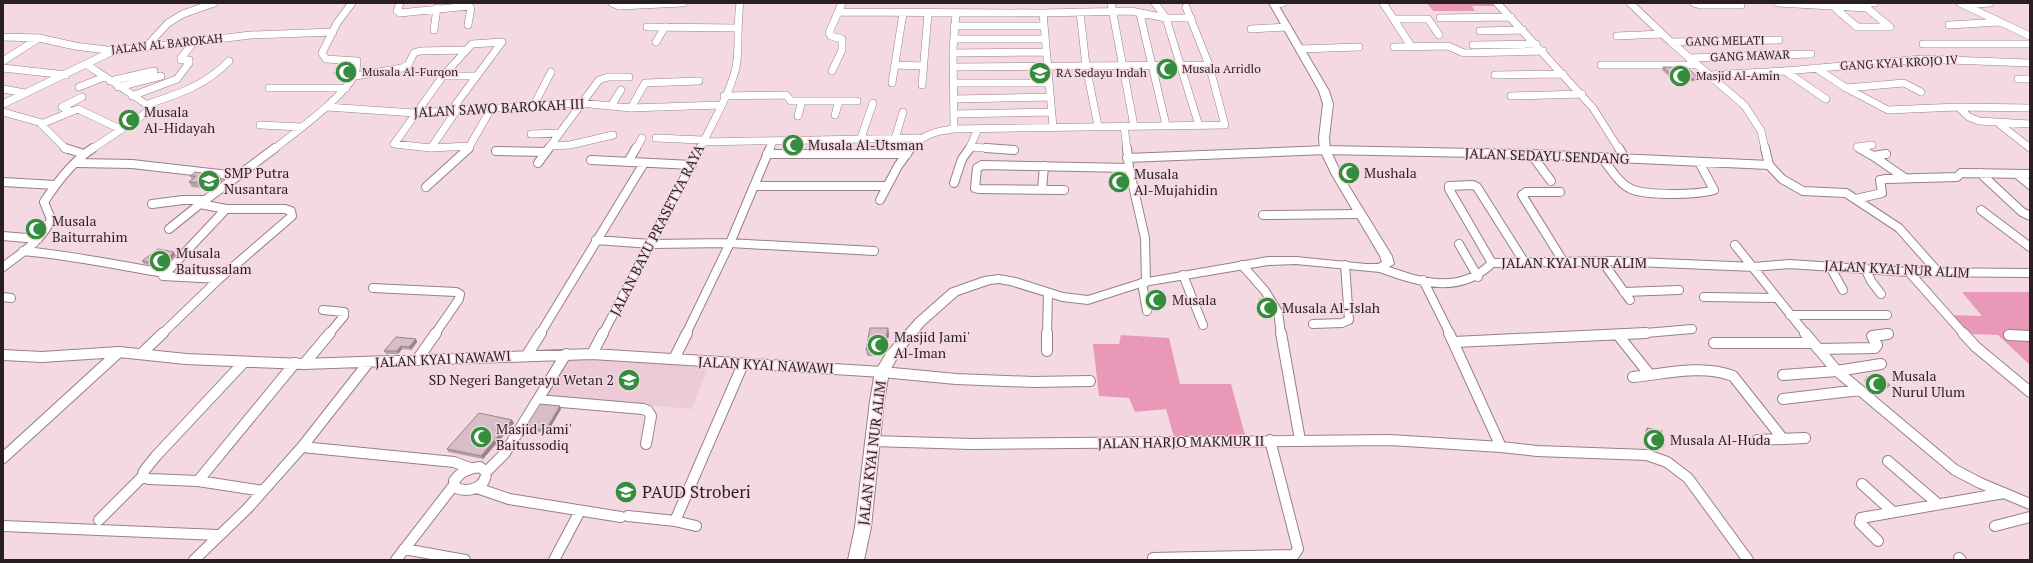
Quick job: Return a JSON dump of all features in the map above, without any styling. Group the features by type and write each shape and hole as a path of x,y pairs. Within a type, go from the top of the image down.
{"street":[{"path":"146,47 168,23 183,14 214,3"},
{"path":"169,229 302,127 327,107 346,88 355,76 358,66 357,61 331,60 323,57 322,53 325,43 352,3"},
{"path":"400,3 399,13 461,5 469,6 471,8 468,25"},
{"path":"612,3 619,6 683,3"},
{"name":"JALAN BAYU PRASETYA RAYA","path":"592,354 692,165 731,83 737,62 737,16 740,3"},
{"path":"832,71 842,50 842,39 831,36 829,33 842,3"},
{"path":"1111,3 1111,11 1124,66 1134,126"},
{"path":"1155,3 1166,18 1179,65 1199,126"},
{"path":"1383,3 1395,19 1411,46"},
{"path":"1496,3 1582,94 1599,116 1625,158"},
{"path":"1630,3 1662,34 1745,106 1761,131 1769,164 1782,178 1796,188 1809,192 1843,192 1856,199 1899,228 1938,272"},
{"path":"1694,3 1700,5 1741,5"},
{"path":"1778,3 1840,6 1867,8 1890,28 1858,27 1840,6"},
{"path":"1860,3 1874,3"},
{"path":"1962,4 1990,3"},
{"path":"1276,4 1287,28 1326,97 1328,104 1324,138 1325,150 1360,214 1386,256 1388,264 1380,268"},
{"path":"1962,4 2012,26 2030,36"},
{"path":"656,138 703,141 773,141 862,138 895,139 919,138 938,131 954,129 1166,125 1224,126 1226,124 1208,65 1186,7"},
{"path":"434,30 437,8"},
{"path":"839,12 1043,13 1068,9 1080,12 1131,11 1166,18 1191,18"},
{"path":"1080,12 1086,66 1098,126"},
{"path":"892,84 903,13"},
{"path":"922,85 928,13"},
{"path":"954,129 954,26 956,13"},
{"path":"1043,13 1046,66 1053,127"},
{"path":"1140,14 1166,125"},
{"path":"1440,18 1511,18"},
{"path":"1395,19 1428,19 1439,35"},
{"path":"1949,25 2001,22"},
{"path":"954,26 1044,26"},
{"path":"2012,26 2030,28"},
{"path":"647,27 737,28"},
{"path":"656,42 665,27"},
{"path":"1251,29 1287,28"},
{"path":"1480,31 1523,30"},
{"name":"JALAN AL BAROKAH","path":"3,37 39,38 74,46 115,51 251,35 333,32"},
{"path":"1617,36 1662,34"},
{"path":"3,61 39,38"},
{"path":"954,39 1044,39"},
{"name":"GANG MELATI","path":"1671,42 1779,40"},
{"path":"132,96 181,76 190,63 189,60 181,60 181,58 194,42"},
{"path":"431,148 476,76 502,43 478,42 472,44 443,76 394,144 431,148 470,146"},
{"path":"1473,45 1536,44"},
{"path":"1923,44 2030,44"},
{"path":"1394,47 1448,46 1464,53 1543,51"},
{"path":"1300,49 1359,47"},
{"path":"355,76 402,68 408,65 414,53 420,50 466,50"},
{"path":"3,104 115,51"},
{"path":"954,53 1046,52"},
{"name":"GANG MAWAR","path":"1689,58 1811,54"},
{"name":"GANG KYAI KROJO IV","path":"1710,75 1785,71 1922,59 2030,63"},
{"path":"87,65 132,96 148,104 182,93 214,76 229,61"},
{"path":"895,65 924,66"},
{"path":"954,67 1208,65"},
{"path":"1601,65 1698,65"},
{"path":"3,68 66,75"},
{"path":"1816,68 1846,88 1888,110 1958,106 2030,108"},
{"path":"79,87 107,79 154,71"},
{"path":"1785,71 1826,99"},
{"path":"534,105 551,72"},
{"path":"1495,75 1563,74"},
{"path":"118,87 161,76"},
{"path":"443,76 476,76"},
{"path":"538,163 580,103 600,79 608,77 629,77"},
{"path":"2018,79 2030,79"},
{"path":"631,108 638,93 645,83 699,81"},
{"path":"955,83 1048,83"},
{"path":"1846,88 1904,83 1921,92"},
{"path":"269,88 346,88"},
{"path":"3,89 25,93"},
{"path":"612,106 621,90"},
{"path":"1511,96 1582,94"},
{"path":"724,96 786,95 791,101 857,101"},
{"path":"70,111 62,107 82,97"},
{"path":"954,99 1049,97"},
{"path":"798,116 802,101"},
{"path":"834,115 839,101"},
{"name":"JALAN SAWO BAROKAH III","path":"327,107 416,113 453,112 534,105 580,103 631,108 720,105"},
{"path":"862,138 873,103"},
{"path":"3,267 38,239 51,220 44,202 55,185 84,154 147,112 150,108 148,104"},
{"path":"1958,106 1973,120 1998,123 2030,124"},
{"path":"3,112 42,123 70,111 80,109 104,123 120,129"},
{"path":"426,187 466,153 491,109"},
{"path":"895,139 902,112"},
{"path":"954,114 1051,112"},
{"path":"42,123 41,126 60,145 73,152 84,154"},
{"path":"1998,123 2030,148"},
{"path":"260,125 302,127"},
{"path":"1124,126 1127,158 1145,238 1144,282 1147,311"},
{"path":"954,183 962,160 971,147 978,129"},
{"path":"531,134 559,133"},
{"path":"496,151 548,149 570,146 585,140 613,135"},
{"path":"628,162 642,138"},
{"path":"880,200 886,186 919,138"},
{"path":"674,359 730,243 773,141"},
{"path":"1872,145 1857,147 1905,178"},
{"path":"971,147 1014,150"},
{"name":"JALAN SEDAYU SENDANG","path":"1127,158 1325,150 1531,154 1769,164"},
{"path":"767,154 907,154"},
{"path":"1531,154 1551,181"},
{"path":"1860,156 1886,154"},
{"path":"1601,157 1626,185 1632,189 1643,192 1701,194 1711,192 1714,190 1714,187 1699,162"},
{"path":"591,160 692,165"},
{"path":"78,162 132,164 237,176"},
{"path":"527,355 644,163"},
{"path":"1064,190 979,189 974,188 974,184 977,168 980,166 1129,168"},
{"path":"1042,190 1044,166"},
{"path":"1856,199 1882,193 1880,180 1957,177 1961,173 2030,174"},
{"path":"1980,173 2022,212 2030,216"},
{"path":"2017,174 2030,185"},
{"path":"3,182 55,185"},
{"path":"1492,263 1448,187 1471,185 1478,188 1525,263"},
{"path":"754,186 886,186"},
{"path":"1560,192 1526,192 1522,196 1563,261"},
{"path":"141,354 219,279 289,220 292,213 285,209 226,209 203,202 183,200 152,204"},
{"path":"164,273 226,209"},
{"path":"1981,210 2030,247"},
{"path":"1263,215 1360,214"},
{"path":"3,236 38,239"},
{"path":"596,240 651,244 730,243 874,251"},
{"path":"1459,244 1478,277"},
{"path":"1735,245 1754,267 1776,298 1837,371 1955,470 2029,503"},
{"path":"23,251 62,254 95,262 164,273"},
{"name":"JALAN KYAI NUR ALIM","path":"856,560 863,527 872,441 882,372 892,355 920,322 954,292 976,284 999,279 1012,281 1048,294 1077,300 1088,300 1144,282 1288,258 1380,268 1423,280 1452,283 1478,277 1492,263 1563,261 1602,261 1754,267 1779,264 1865,268 1909,272 2030,272"},
{"path":"1602,261 1627,296 1679,290"},
{"path":"1242,265 1265,291 1278,312 1283,351 1288,369 1300,440"},
{"path":"1313,324 1342,323 1349,320 1345,265"},
{"path":"1829,266 1843,290"},
{"path":"1865,268 1871,281 1881,294"},
{"path":"1909,272 1976,347 2030,392"},
{"path":"164,273 163,276 169,278 219,279"},
{"path":"1183,275 1203,325"},
{"path":"1423,280 1454,342 1501,447"},
{"path":"373,288 456,292 460,294 459,299 417,360"},
{"path":"1047,350 1048,294"},
{"path":"1704,297 1776,298"},
{"path":"198,481 299,364 344,316 344,312 341,311 323,310"},
{"path":"1790,315 1887,315"},
{"path":"1454,342 1618,335 1692,329"},
{"path":"1714,343 1875,348 1877,345 1872,336 1888,334"},
{"path":"1618,335 1650,375"},
{"path":"2009,335 2030,336"},
{"path":"3,458 119,352"},
{"name":"JALAN KYAI NAWAWI","path":"3,355 42,357 119,352 186,359 299,364 368,363 527,355 592,354 956,378 1032,382 1090,381"},
{"path":"454,485 456,488 465,491 477,488 486,480 486,472 505,453 566,354"},
{"path":"99,520 142,477 144,471 162,450 244,362"},
{"path":"194,560 247,509 302,447 368,363"},
{"path":"675,521 743,364"},
{"path":"1783,375 1837,371 1881,364"},
{"path":"1633,377 1712,370 1726,372 1733,376 1783,439"},
{"path":"1783,399 1860,390"},
{"path":"538,400 643,409 648,411 651,416 646,444"},
{"path":"1757,440 1805,438"},
{"path":"1153,558 1296,553 1298,549 1270,440"},
{"name":"JALAN HARJO MAKMUR II","path":"872,441 971,444 1390,440 1501,447 1537,451 1647,455 1667,462 1688,478 1748,560"},
{"path":"302,447 454,462 470,468 480,467 486,472"},
{"path":"1888,461 1938,504"},
{"path":"396,560 454,485 457,477 470,468"},
{"path":"142,477 149,479 198,481 263,491"},
{"path":"1862,484 1893,512"},
{"path":"477,488 509,499 624,517 675,521 696,526"},
{"path":"1878,541 1860,523 1860,520 1865,517 2004,493"},
{"path":"554,560 580,511"},
{"path":"1995,526 2030,517"},
{"path":"3,526 218,536"},
{"path":"404,549 465,560"}],"shaded area":[{"path":"1427,3 1494,3 1497,6 1472,6 1475,11 1433,11"},
{"path":"1962,292 2030,292 2030,365 1998,335 1971,334 1953,315 1982,316"},
{"path":"1121,335 1169,338 1180,384 1231,384 1246,439 1174,437 1166,409 1135,412 1129,398 1099,396 1093,344 1119,344"},
{"name":"SD Negeri Bangetayu Wetan 2","path":"570,356 709,365 692,409 546,396"}],"building":[{"path":"344,64 350,65 346,74 334,73"},
{"name":"Masjid Al-Amin","path":"1663,67 1687,67 1699,79 1676,79"},
{"path":"1343,166 1354,166 1357,175 1346,174"},
{"path":"195,172 219,175 208,183 189,182 196,176 190,176"},
{"name":"Musala Al-Mujahidin","path":"1125,174 1128,184 1113,185 1111,175"},
{"path":"158,249 174,252 162,264 142,261"},
{"path":"1150,292 1163,292 1165,303 1152,303"},
{"path":"1259,299 1265,299 1273,311 1264,312"},
{"name":"Masjid Jami' Al-Iman","path":"870,328 888,328 885,346 882,350 866,350"},
{"path":"396,337 416,339 409,347 401,346 397,351 384,351"},
{"path":"1879,375 1890,385 1877,387 1866,377"},
{"path":"540,404 560,406 546,430 525,428"},
{"name":"Masjid Jami' Baitussodiq","path":"479,413 512,420 481,456 447,449"},
{"name":"Musala Al-Huda","path":"1647,428 1662,431 1664,446 1649,443"},
{"path":"621,484 634,487 628,495 616,491"}],"place":[{"name":"Musala Arridlo","path":"1167,69"},
{"name":"Musala Al-Furqon","path":"346,72"},
{"name":"RA Sedayu Indah","path":"1040,73"},
{"name":"Masjid Al-Amin","path":"1680,76"},
{"name":"Musala Al-Hidayah","path":"129,120"},
{"name":"Musala Al-Utsman","path":"793,145"},
{"name":"Mushala","path":"1349,173"},
{"name":"SMP Putra Nusantara","path":"209,181"},
{"name":"Musala Al-Mujahidin","path":"1119,182"},
{"name":"Musala Baiturrahim","path":"36,229"},
{"name":"Musala Baitussalam","path":"160,261"},
{"name":"Musala","path":"1156,300"},
{"name":"Musala Al-Islah","path":"1267,308"},
{"name":"Masjid Jami' Al-Iman","path":"878,345"},
{"name":"SD Negeri Bangetayu Wetan 2","path":"629,380"},
{"name":"Musala Nurul Ulum","path":"1876,384"},
{"name":"Masjid Jami' Baitussodiq","path":"481,437"},
{"name":"Musala Al-Huda","path":"1654,440"},
{"name":"PAUD Stroberi","path":"626,492"}]}
